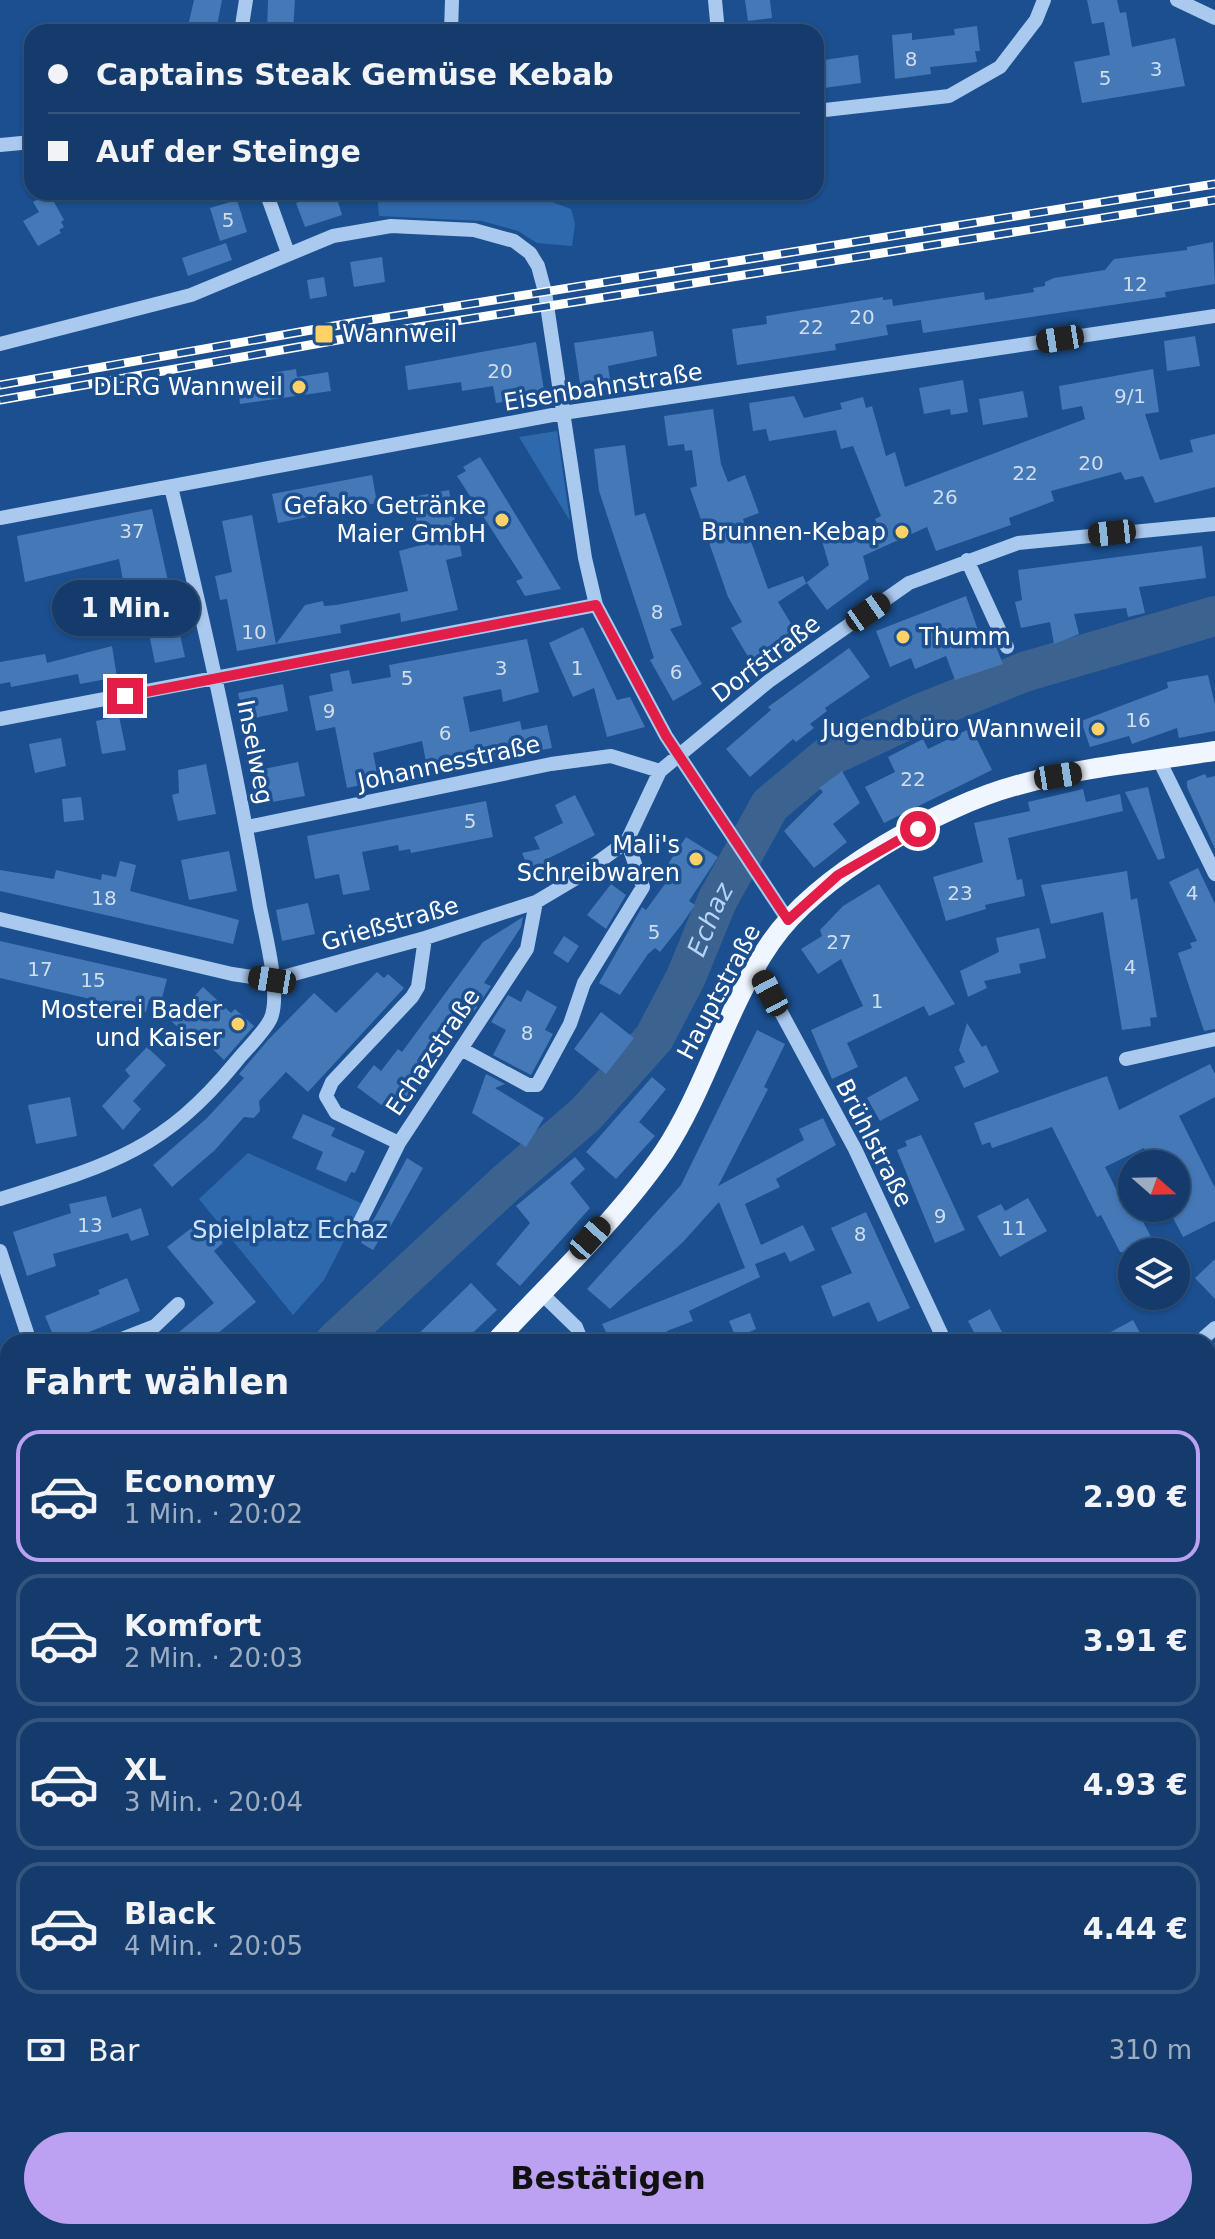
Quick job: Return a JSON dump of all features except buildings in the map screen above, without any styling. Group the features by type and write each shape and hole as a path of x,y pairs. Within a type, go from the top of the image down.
{"main road":[{"name":"Hauptstraße","path":"502,1334 648,1174 665,1150 756,966 788,920 838,875 864,858 984,797 1045,779 1215,751"}],"street":[{"path":"242,24 246,0"},
{"path":"451,24 452,0"},
{"path":"715,0 717,24"},
{"path":"824,110 949,96 1000,67 1036,20 1044,0"},
{"path":"1177,0 1215,18"},
{"path":"0,145 24,143"},
{"path":"269,200 288,253"},
{"path":"0,344 191,295 248,273 288,253 361,229 416,226 474,230 522,245 538,266 545,292 596,605 679,755 788,920"},
{"name":"Eisenbahnstraße","path":"0,518 563,413 1215,316"},
{"name":"Inselweg","path":"0,1199 102,1167 141,1149 179,1121 220,1081 271,1019 272,980 247,827 218,679 171,487"},
{"name":"Dorfstraße","path":"679,755 769,681 909,583 1018,543 1215,524"},
{"path":"967,560 1007,647"},
{"path":"0,719 596,605"},
{"name":"Grießstraße","path":"0,919 232,974 272,980 425,938 536,902 578,877 627,841 660,771 679,755"},
{"name":"Johannesstraße","path":"247,827 551,764 611,756 660,771"},
{"path":"1159,760 1215,874"},
{"path":"461,1049 528,1085 537,1085 570,1024 584,983 643,887 627,841"},
{"name":"Echazstraße","path":"359,1224 399,1143 527,949 536,902"},
{"path":"399,1143 336,1113 326,1096 332,1082 412,997 418,987 425,938"},
{"name":"Brühlstraße","path":"756,966 855,1149 941,1334"},
{"path":"1126,1059 1215,1039"},
{"path":"0,1251 27,1334"},
{"path":"540,1292 576,1327 579,1334"},
{"path":"134,1334 155,1326 178,1304"}],"green space":[{"path":"378,200 547,200 571,209 575,224 572,246 537,243 518,231 482,221 379,216"},
{"path":"557,431 570,521 519,437"},
{"name":"Spielplatz Echaz","path":"248,1153 363,1204 324,1280 293,1315 199,1199"}],"waterway":[{"name":"Echaz","path":"344,1334 505,1184 586,1114 654,1038 686,977 717,901 770,805 826,758 919,714 1024,672 1215,616"}],"railway":[{"path":"0,385 345,324 1215,184"},
{"path":"0,400 349,338 1215,200"}],"place":[{"name":"Wannweil","path":"324,334"},
{"name":"DLRG Wannweil","path":"299,387"},
{"name":"Gefako Getränke Maier GmbH","path":"502,520"},
{"name":"Brunnen-Kebap","path":"902,532"},
{"name":"Thumm","path":"903,637"},
{"name":"Jugendbüro Wannweil","path":"1098,729"},
{"name":"Mali's Schreibwaren","path":"696,859"},
{"name":"Mosterei Bader und Kaiser","path":"238,1024"}],"route":[{"path":"125,696 596,605 666,736 788,920 838,875 918,829"}]}
